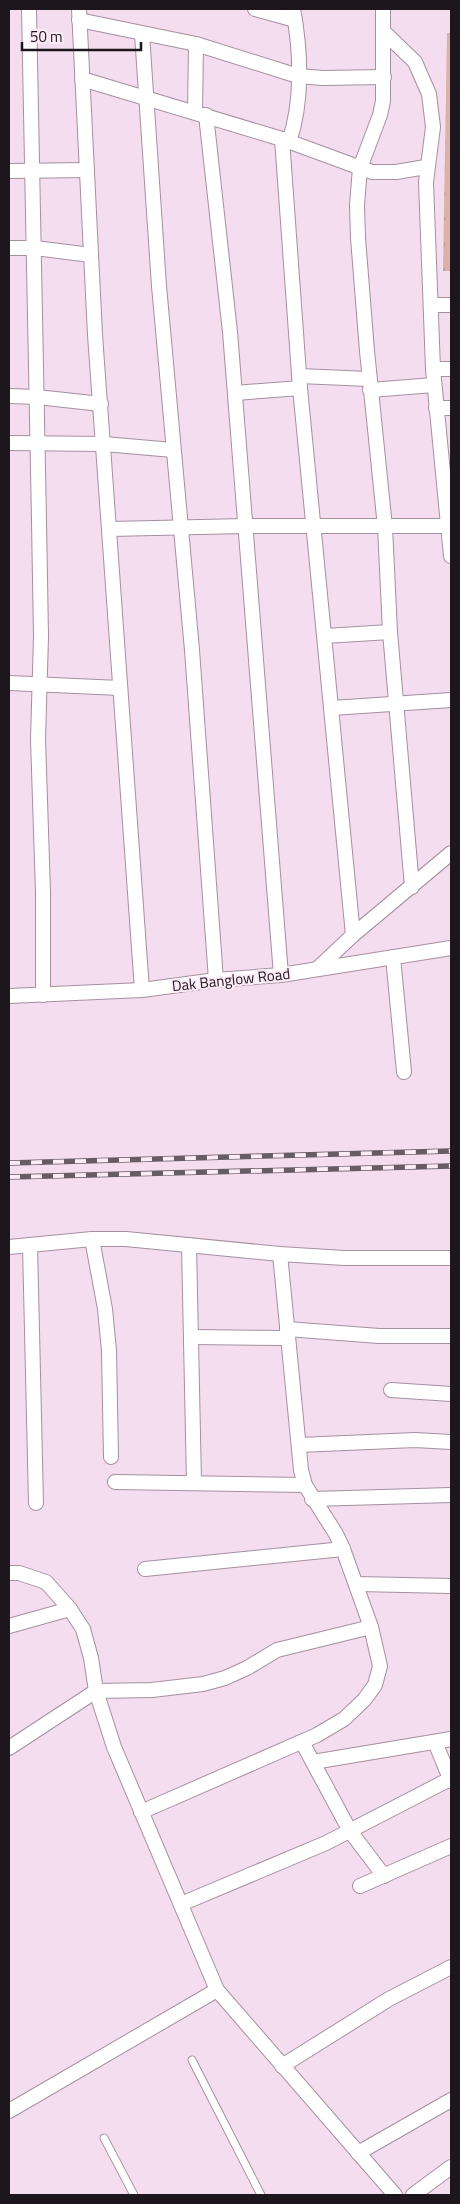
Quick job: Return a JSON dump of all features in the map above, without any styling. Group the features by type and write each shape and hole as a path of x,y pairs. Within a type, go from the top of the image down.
{"street":[{"path":"29,9 40,521 38,739 43,892 43,994"},
{"path":"255,9 294,14 298,76 296,123 286,141 300,382 353,935"},
{"path":"383,9 384,90 380,115 360,168 357,205 370,384 385,527 390,632 412,887"},
{"path":"142,990 95,335 79,14 142,34 196,44 298,76 322,78 384,77"},
{"path":"384,32 414,62 429,94 433,126 426,167 433,369 450,526 451,556"},
{"path":"142,34 148,99 159,286 179,529 192,650 216,980"},
{"path":"196,44 200,114 230,332 281,975"},
{"path":"82,79 286,141 372,172 426,167"},
{"path":"9,171 87,170"},
{"path":"9,248 35,248 91,255"},
{"path":"431,306 451,305"},
{"path":"433,369 451,369"},
{"path":"235,393 300,382 434,385"},
{"path":"9,396 101,404"},
{"path":"436,408 451,408"},
{"path":"9,443 104,444 173,450"},
{"path":"110,529 179,529 245,526 450,526"},
{"path":"325,636 390,632"},
{"path":"9,683 120,688"},
{"path":"332,708 451,700"},
{"path":"317,969 353,935 451,853"},
{"name":"Dak Banglow Road","path":"9,996 142,990 216,980 281,975 451,948"},
{"path":"393,957 404,1072"},
{"path":"92,1239 108,1337 111,1458"},
{"path":"9,1247 92,1239 126,1239 280,1254 344,1258 451,1258"},
{"path":"30,1245 36,1503"},
{"path":"189,1245 194,1483"},
{"path":"141,1812 302,1742 344,1719 364,1700 375,1685 380,1666 372,1627 343,1549 305,1485 299,1445 280,1254"},
{"path":"191,1337 288,1333 451,1336"},
{"path":"391,1390 451,1394"},
{"path":"299,1445 415,1440 451,1442"},
{"path":"115,1482 305,1485"},
{"path":"312,1498 451,1495"},
{"path":"145,1569 343,1549"},
{"path":"9,1573 19,1573 46,1582 70,1609 83,1629 91,1658 96,1691 114,1747 217,1990 395,2195"},
{"path":"357,1584 451,1586"},
{"path":"9,1626 70,1609"},
{"path":"9,1748 96,1691 152,1690 203,1684 225,1678 247,1668 277,1650 372,1627"},
{"path":"313,1762 451,1739"},
{"path":"302,1742 350,1832 384,1876"},
{"path":"181,1904 350,1832 451,1780 435,1742"},
{"path":"360,1886 451,1846"},
{"path":"282,2066 388,2000 451,1967"},
{"path":"9,2111 217,1990"},
{"path":"358,2153 451,2100"},
{"path":"413,2195 451,2167"}],"lane":[{"path":"192,2060 261,2195"},
{"path":"104,2138 134,2195"}],"green space":[{"path":"447,33 451,33 451,271 443,271"}],"railway":[{"path":"9,1163 451,1151"},
{"path":"9,1177 451,1166"}]}
